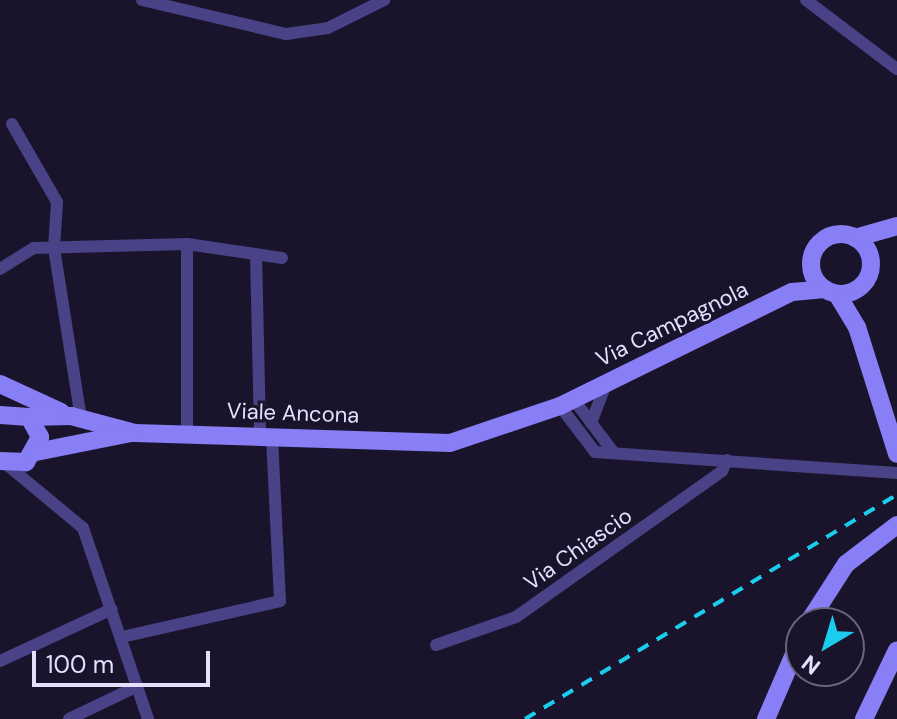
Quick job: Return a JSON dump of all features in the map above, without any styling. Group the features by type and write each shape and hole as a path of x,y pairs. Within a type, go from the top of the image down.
{"main road":[{"name":"Via Campagnola","path":"450,443 567,403 792,292 812,271 814,252 827,238 855,238 893,229"},
{"name":"Via Campagnola","path":"792,292 856,290 893,229"},
{"path":"855,238 871,266"},
{"path":"812,271 857,327"},
{"path":"856,290 857,327 897,454"},
{"name":"Viale Ancona","path":"0,384 82,418 135,433"},
{"path":"0,393 16,415 40,437 34,455"},
{"name":"Viale Ancona","path":"16,415 82,418"},
{"path":"82,418 91,440"},
{"name":"Viale Ancona","path":"3,462 91,440 135,433 450,443"},
{"path":"818,607 846,564 897,525"},
{"path":"864,719 897,650"},
{"path":"766,719 785,675"}],"street":[{"path":"142,0 286,34 328,28 384,0"},
{"path":"806,0 897,69"},
{"path":"12,124 57,202 54,248 82,418"},
{"path":"187,244 187,434"},
{"path":"0,269 34,248 187,244 282,258"},
{"path":"122,637 280,601 266,436 256,254"},
{"path":"591,423 607,383"},
{"path":"567,403 591,423 614,453"},
{"path":"567,403 595,452 897,473"},
{"path":"34,455 37,491"},
{"name":"Via Chiascio","path":"436,645 516,617 722,471 727,460"},
{"path":"3,462 83,528 148,719"},
{"path":"0,661 112,609"},
{"path":"69,719 138,686"}],"railway":[{"path":"525,719 897,495"}]}
